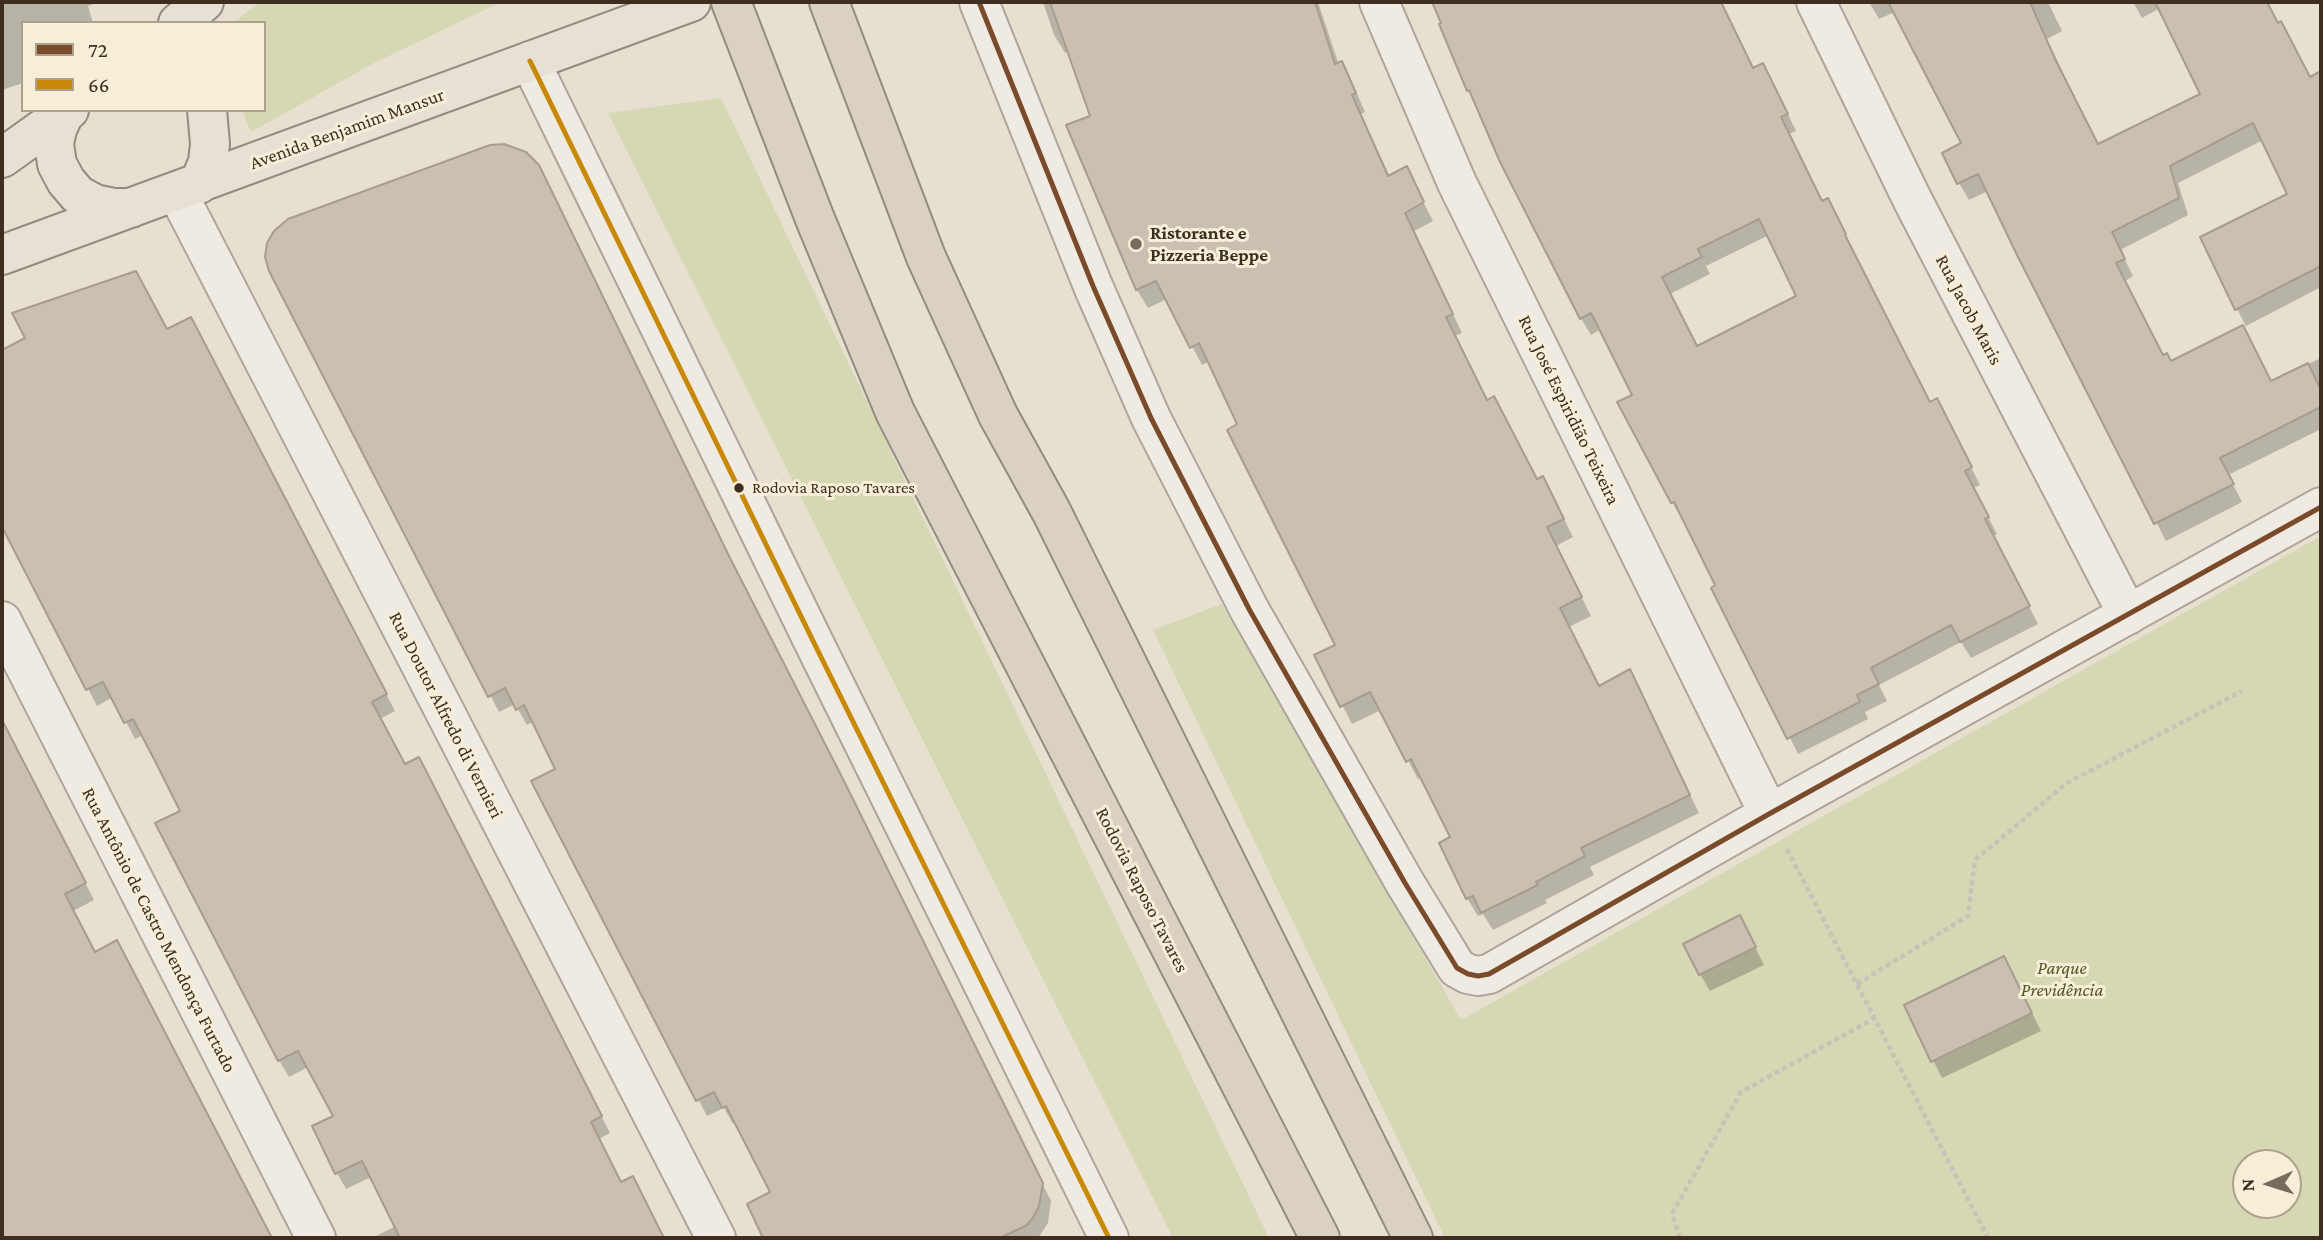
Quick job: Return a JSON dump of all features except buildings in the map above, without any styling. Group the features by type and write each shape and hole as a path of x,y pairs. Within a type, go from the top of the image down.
{"highway":[{"name":"Rodovia Raposo Tavares","path":"731,2 815,219 895,412 1320,1238"},
{"path":"829,2 926,257 998,415 1051,511 1413,1238"}],"main road":[{"name":"Avenida Benjamim Mansur","path":"2,255 691,2"},
{"path":"2,158 67,112"},
{"path":"67,112 57,130 54,144 57,164 66,181 78,195 95,204 114,208 133,207"},
{"path":"188,188 208,162 210,144 207,112"}],"street":[{"path":"979,2 1093,286 1151,418 1243,597 1405,883 1457,968 1468,974 1489,974 1769,814 2321,507"},
{"name":"Rua José Espiridião Teixeira","path":"1378,2 1457,183 1769,814"},
{"name":"Rua Jacob Maris","path":"1816,2 1913,201 2128,615"},
{"path":"530,61 1106,1237"},
{"name":"Rua Doutor Alfredo di Vernieri","path":"188,188 716,1238"},
{"name":"Rua Antônio de Castro Mendonça Furtado","path":"2,621 316,1238"}],"path":[{"path":"1857,984 1968,916 1975,860 2067,783 2242,691"},
{"path":"1769,814 1988,1238"},
{"path":"1680,1238 1672,1214 1741,1092 1875,1018"}],"green space":[{"path":"261,2 501,2 376,62 251,132 243,112 266,112 266,21 235,21"},
{"path":"721,98 1269,1238 1173,1238 608,113"},
{"name":"Parque Previdência","path":"2321,536 2321,1238 1445,1238 1153,630 1222,604 1461,1020"}],"transit line":[{"name":"72","path":"979,2 1093,286 1151,418 1249,609 1405,883 1457,968 1468,974 1489,974 1769,814 2321,507"},
{"name":"66","path":"530,61 1109,1238"}],"place":[{"name":"Ristorante e Pizzeria Beppe","path":"1136,244"},
{"name":"Rodovia Raposo Tavares","path":"739,488"}]}
